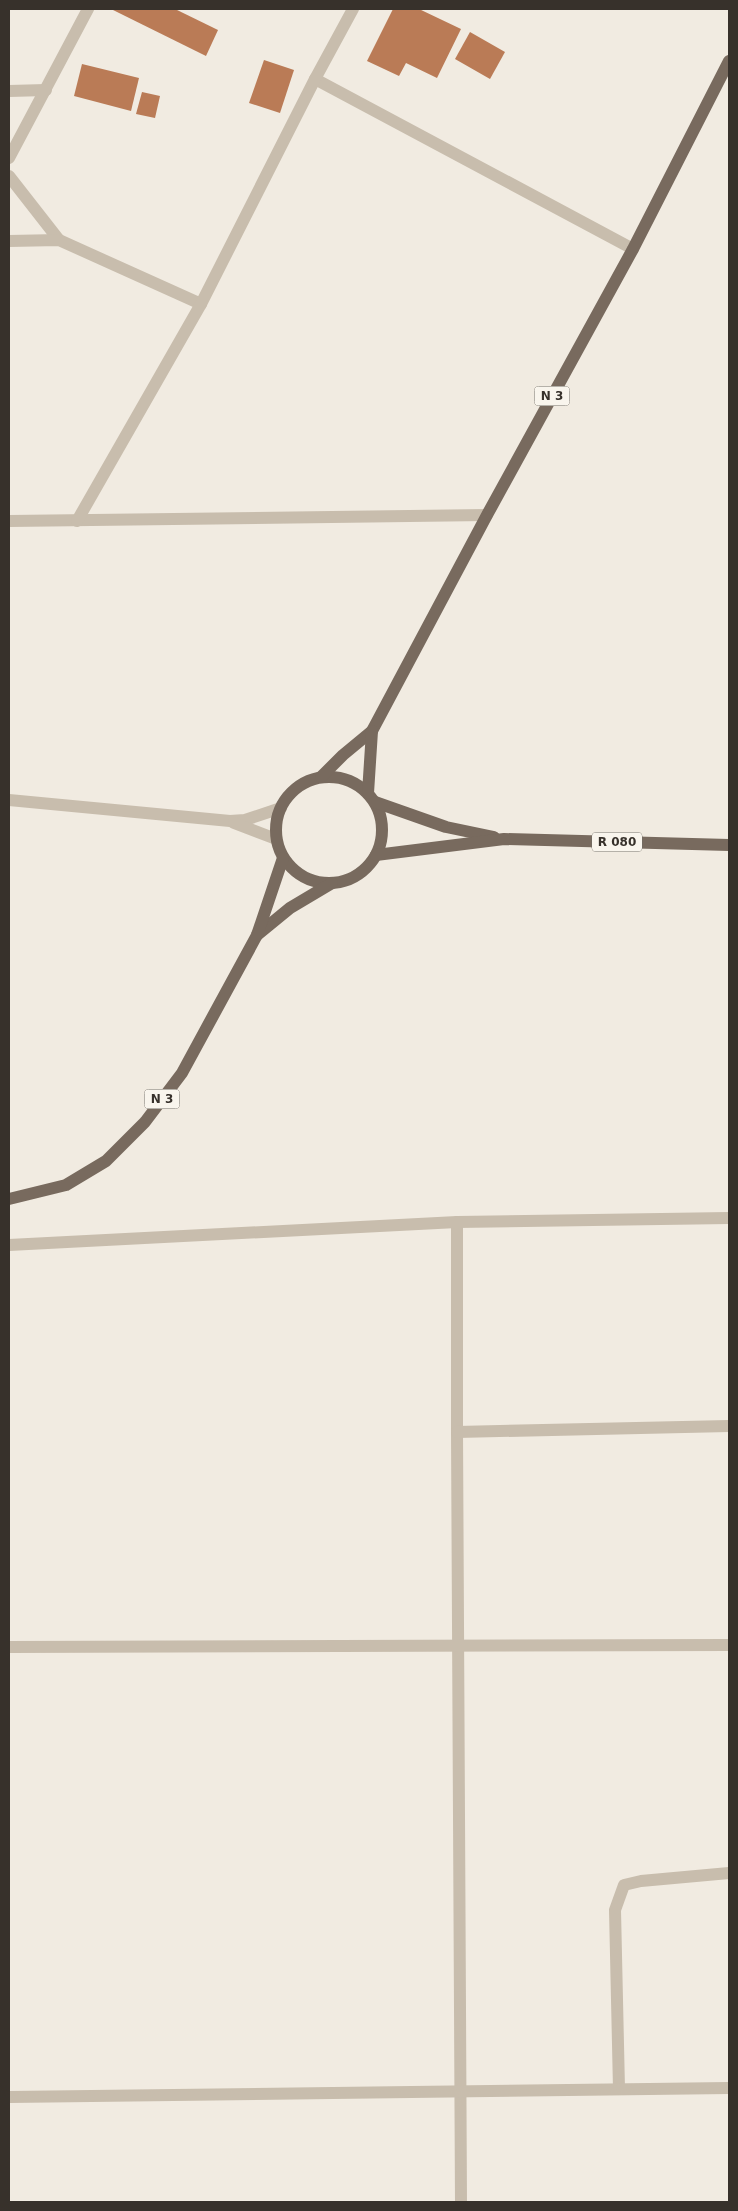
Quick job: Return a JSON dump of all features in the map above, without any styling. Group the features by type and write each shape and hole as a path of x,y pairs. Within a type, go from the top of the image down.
{"main road":[{"name":"N 3","path":"321,777 372,730 726,76 729,61"},
{"name":"N 3","path":"372,730 372,798"},
{"path":"372,798 381,817 383,833 376,855 371,863 359,874 346,881 318,882 304,877 292,869 283,858 276,839 277,815 283,801 294,789 307,781 321,777 337,777 352,781 372,798 446,827 504,840"},
{"path":"376,855 504,840"},
{"name":"R 080","path":"504,840 729,845"},
{"name":"N 3","path":"9,1199 66,1185 106,1161 145,1122 182,1073 258,935 283,858"},
{"name":"N 3","path":"258,935 290,908 332,883"}],"street":[{"path":"9,158 88,9"},
{"path":"77,521 201,304 315,79 353,9"},
{"path":"315,79 633,249"},
{"path":"9,91 46,90"},
{"path":"9,176 59,240"},
{"path":"9,241 59,240 201,304"},
{"path":"9,521 487,515"},
{"path":"9,800 230,821 245,820 281,808"},
{"path":"230,821 276,839"},
{"path":"9,1244 457,1222 729,1218"},
{"path":"457,1222 462,2202"},
{"path":"457,1432 729,1426"},
{"path":"9,1647 729,1645"},
{"path":"619,2089 615,1910 624,1885 640,1880 729,1873"},
{"path":"9,2097 729,2088"}],"building":[{"path":"111,9 175,9 218,30 206,56"},
{"path":"393,9 419,9 461,29 437,78 406,63 399,76 367,61"},
{"path":"470,32 505,52 490,79 455,59"},
{"path":"264,60 294,70 280,113 249,103"},
{"path":"82,64 139,78 131,111 74,96"},
{"path":"142,92 160,96 155,118 136,114"}]}
